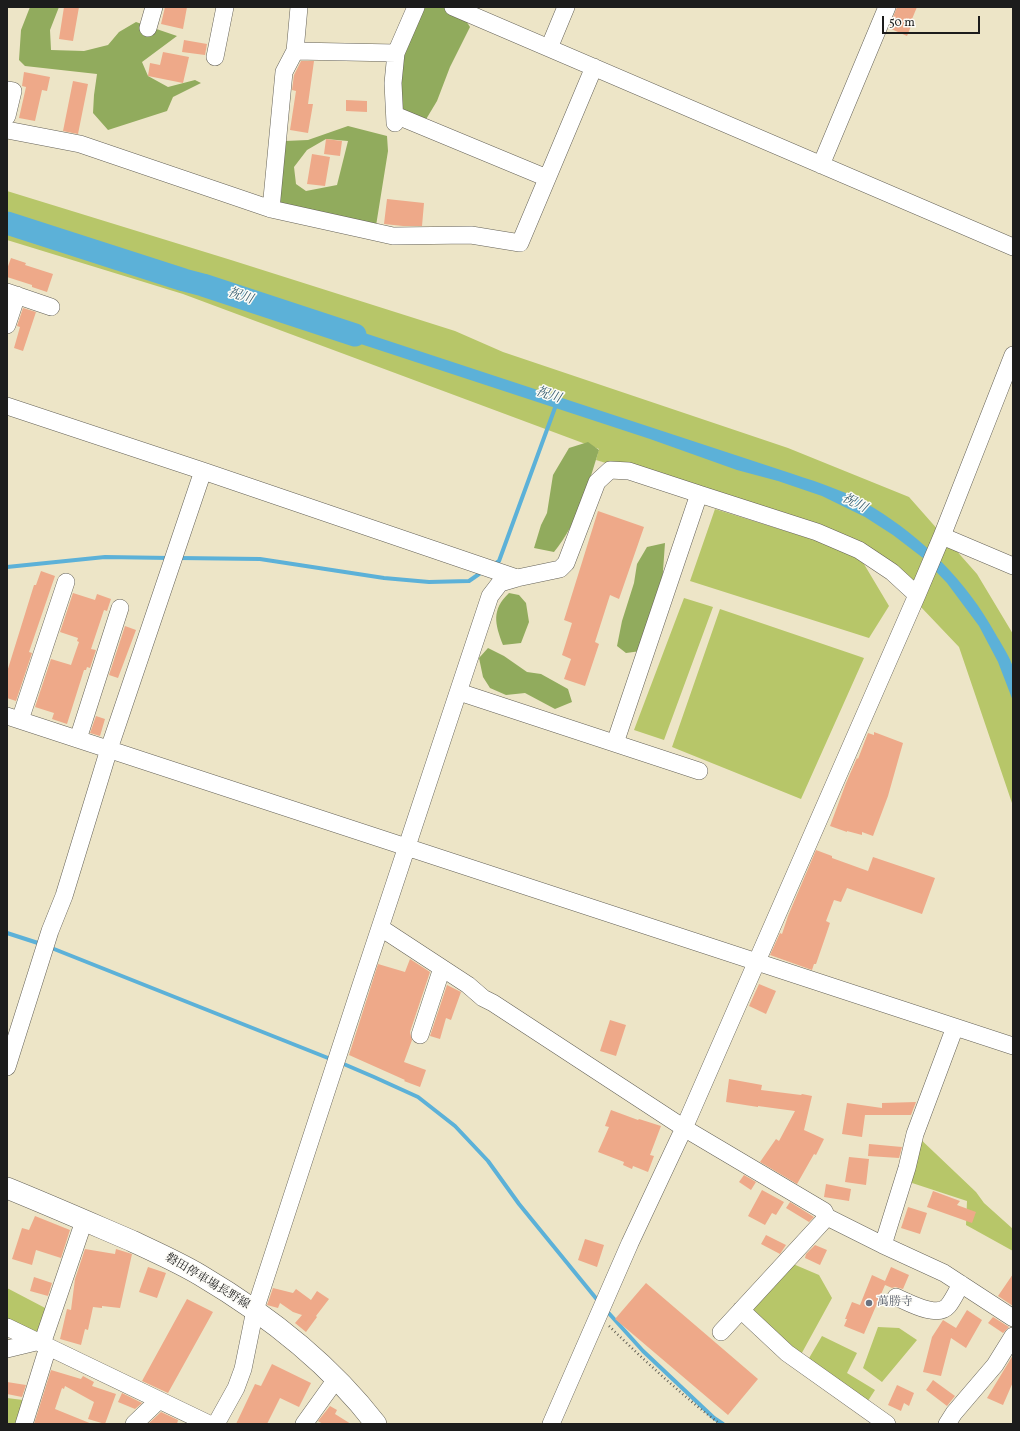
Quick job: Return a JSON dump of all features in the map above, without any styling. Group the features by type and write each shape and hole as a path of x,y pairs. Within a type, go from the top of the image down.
{"main road":[{"name":"磐田停車場長野線","path":"7,1188 159,1254 199,1274 255,1310 316,1359 337,1378 376,1424"}],"street":[{"path":"148,28 154,7"},
{"path":"215,57 226,7"},
{"path":"271,209 284,72 295,51 299,7"},
{"path":"416,7 396,52 393,83 395,119 547,178"},
{"path":"454,7 1013,247"},
{"path":"549,48 566,7"},
{"path":"821,165 887,7"},
{"path":"295,51 396,52"},
{"path":"7,130 80,144 271,209 393,236 471,235 520,243 594,67"},
{"path":"7,90 13,91 7,116"},
{"path":"7,325 12,293 51,307"},
{"path":"551,1424 684,1128 920,588 1013,356"},
{"path":"7,406 203,470 517,578"},
{"path":"7,1067 50,931 64,896 109,749 203,470"},
{"path":"216,1424 236,1388 243,1369 255,1310 490,596 500,583 560,569 566,563 597,482 610,470 629,471 817,532 859,550 892,572 920,588"},
{"path":"615,743 700,494"},
{"path":"942,536 1013,566"},
{"path":"66,582 14,718 1013,1046"},
{"path":"78,739 120,608"},
{"path":"458,692 699,771"},
{"path":"381,928 468,985 483,998 493,1003 684,1128 824,1211 826,1217 944,1274 1013,1318"},
{"path":"420,1035 442,968"},
{"path":"883,1245 907,1168 915,1134 955,1027"},
{"path":"721,1332 826,1217"},
{"path":"24,1424 42,1344 84,1221"},
{"path":"896,1297 932,1311 942,1311 948,1306 961,1284"},
{"path":"741,1310 787,1353 887,1424"},
{"path":"7,1327 209,1424"},
{"path":"947,1424 954,1413 995,1365 1013,1336"},
{"path":"7,1349 42,1344"},
{"path":"304,1424 337,1378"},
{"path":"134,1424 159,1400"}],"path":[{"path":"599,1316 646,1362 699,1408 720,1424"}],"green space":[{"path":"30,7 59,7 50,30 51,50 84,51 108,45 119,32 136,22 177,36 142,62 148,76 168,87 195,80 201,83 173,97 167,111 108,130 93,113 97,74 25,66 19,60 21,30"},
{"path":"416,7 449,7 459,10 470,27 450,67 437,101 422,126 395,115 394,98"},
{"path":"348,126 387,136 388,151 375,232 271,209 285,141 308,140","holes":["326,139 348,141 337,185 306,191 296,184 294,167 307,150"]},
{"path":"7,191 455,331 503,352 788,448 909,497 977,574 1013,634 1013,806 959,647 880,564 858,554 889,606 869,638 690,581 715,509 853,552 777,515 596,460 599,449 183,294 7,240"},
{"path":"588,442 599,450 591,477 570,529 554,552 534,548 541,525 547,513 553,475 569,448"},
{"path":"665,543 662,585 641,651 626,653 617,646 622,621 634,583 637,564 647,547"},
{"path":"509,593 519,595 526,603 529,622 521,643 503,645 496,618 499,605"},
{"path":"684,598 713,607 664,740 634,730"},
{"path":"720,609 864,658 801,799 672,747"},
{"path":"488,648 504,656 527,672 541,674 568,689 572,702 555,709 525,693 506,695 490,688 483,677 479,658"},
{"path":"915,1134 976,1192 984,1203 1013,1229 1013,1251 966,1225 967,1201 903,1180"},
{"path":"786,1261 819,1275 832,1298 798,1360 741,1310"},
{"path":"7,1288 49,1310 42,1344 7,1327"},
{"path":"878,1327 899,1328 917,1340 882,1382 863,1368"},
{"path":"822,1336 857,1353 847,1373 875,1390 864,1407 805,1365"},
{"path":"7,1398 31,1401 24,1424 7,1424"}],"water":[{"path":"331,322 814,481 834,488 864,502 910,533 926,547 971,596 984,614 1012,664 1014,676 1013,701 998,662 979,626 947,583 923,558 893,535 865,517 822,496 778,481 737,470 650,439 315,329"}],"building":[{"path":"64,7 79,7 73,41 59,39"},
{"path":"165,7 187,7 183,29 161,24"},
{"path":"897,7 917,7 907,36 889,28"},
{"path":"184,40 207,44 205,55 182,52"},
{"path":"163,52 189,57 183,83 148,76 150,63 160,65"},
{"path":"301,61 314,61 308,104 313,104 308,133 290,130 296,91 292,90 294,75"},
{"path":"24,72 50,77 47,91 42,90 35,121 19,118 26,87 22,86"},
{"path":"73,81 88,84 78,134 63,131"},
{"path":"346,100 367,101 367,112 346,111"},
{"path":"326,139 342,141 340,156 324,154"},
{"path":"312,154 330,157 325,186 307,184"},
{"path":"387,199 424,203 422,226 384,224"},
{"path":"11,258 26,263 25,265 53,274 47,292 32,287 32,285 7,277 7,269"},
{"path":"23,308 36,312 23,351 14,348 20,327 17,326"},
{"path":"598,511 644,527 619,599 610,595 595,642 599,644 585,686 564,679 571,659 562,655 572,623 564,620"},
{"path":"41,571 55,576 29,652 32,653 16,701 7,698 7,672 34,585 36,585"},
{"path":"73,593 95,600 97,594 111,599 107,611 104,610 91,649 96,650 90,668 87,667 86,670 84,670 67,724 52,719 54,713 35,707 51,659 71,665 79,642 77,641 78,638 60,632"},
{"path":"125,626 136,630 118,678 109,675"},
{"path":"96,716 105,719 100,736 90,733"},
{"path":"874,732 903,743 888,796 873,836 862,832 862,835 847,832 830,826 846,783 857,758 858,759 868,733 874,735"},
{"path":"816,850 832,856 832,858 868,871 873,857 935,878 922,914 847,888 841,902 834,900 826,921 830,923 816,964 814,964 812,970 770,955 780,933 782,934"},
{"path":"410,959 430,972 410,1032 412,1040 404,1062 426,1070 420,1087 349,1055 378,964 405,972"},
{"path":"759,984 776,991 766,1014 749,1006"},
{"path":"447,985 461,992 451,1020 446,1018 440,1039 430,1036"},
{"path":"610,1020 626,1025 616,1056 600,1051"},
{"path":"729,1079 762,1085 761,1090 812,1096 804,1130 824,1139 816,1155 814,1154 797,1184 760,1162 776,1139 779,1141 795,1111 726,1102"},
{"path":"916,1102 911,1115 865,1115 862,1137 842,1134 847,1103 882,1108 882,1103"},
{"path":"611,1110 638,1120 639,1119 661,1126 650,1155 654,1156 648,1172 633,1166 632,1169 623,1165 624,1162 598,1152 609,1127 605,1126"},
{"path":"869,1144 902,1147 899,1158 868,1156"},
{"path":"849,1157 869,1159 866,1185 845,1182"},
{"path":"744,1175 756,1182 751,1190 739,1182"},
{"path":"826,1184 851,1189 849,1201 824,1197"},
{"path":"762,1190 784,1202 776,1215 772,1213 765,1225 748,1216"},
{"path":"933,1191 960,1201 957,1205 976,1212 972,1223 927,1207"},
{"path":"790,1202 814,1217 809,1222 786,1208"},
{"path":"908,1207 927,1213 920,1234 901,1228"},
{"path":"35,1216 70,1230 61,1258 36,1250 32,1265 12,1259 22,1228 29,1230"},
{"path":"766,1235 786,1245 780,1254 761,1244"},
{"path":"585,1239 604,1245 597,1267 578,1260"},
{"path":"815,1245 827,1250 820,1265 805,1258 806,1254"},
{"path":"85,1249 115,1254 116,1249 132,1254 120,1308 102,1306 102,1308 93,1307 88,1330 85,1329 81,1345 60,1339 67,1309 71,1310 75,1279"},
{"path":"148,1267 166,1273 157,1298 139,1292"},
{"name":"萬勝寺","path":"891,1267 909,1275 903,1289 895,1287 892,1288 885,1285 864,1334 844,1326 847,1319 845,1319 852,1302 860,1305 872,1275 885,1281"},
{"path":"1013,1274 1013,1306 998,1296"},
{"path":"34,1277 52,1283 48,1296 30,1291"},
{"path":"646,1283 758,1379 728,1415 615,1319"},
{"path":"273,1288 293,1293 296,1289 311,1300 317,1291 329,1299 306,1332 295,1323 302,1315 293,1312 280,1303 278,1308 267,1305"},
{"path":"187,1299 213,1312 168,1393 142,1381"},
{"path":"967,1310 982,1320 966,1348 951,1338 941,1376 923,1372 932,1337 943,1320 956,1328"},
{"path":"993,1317 1009,1327 1003,1333 988,1323"},
{"path":"1013,1355 1013,1382 1003,1405 987,1398"},
{"path":"272,1364 311,1383 299,1407 280,1398 267,1424 236,1424 255,1384 261,1386"},
{"path":"51,1370 81,1379 83,1376 94,1382 92,1386 116,1394 105,1424 88,1419 94,1402 65,1386 64,1389 62,1388 55,1409 92,1424 34,1424"},
{"path":"933,1380 955,1396 947,1406 926,1390"},
{"path":"7,1382 26,1385 22,1397 7,1394"},
{"path":"897,1385 914,1393 909,1406 904,1403 901,1411 888,1405"},
{"path":"122,1393 142,1403 135,1409 118,1402"},
{"path":"330,1406 337,1410 335,1414 351,1424 323,1424 318,1421"},
{"path":"161,1412 178,1420 177,1424 148,1424"}],"waterway":[{"name":"祝川","path":"7,223 355,335"},
{"path":"493,565 499,561 556,405"},
{"path":"7,567 105,557 170,558"},
{"path":"179,558 260,559 384,578 429,582 469,581 482,572"},
{"path":"7,933 41,944"},
{"path":"49,947 333,1060"},
{"path":"339,1062 418,1097 455,1126 488,1161 519,1204 599,1302"},
{"path":"605,1309 643,1351 714,1418 723,1424"}],"place":[{"name":"萬勝寺","path":"869,1303"}]}
